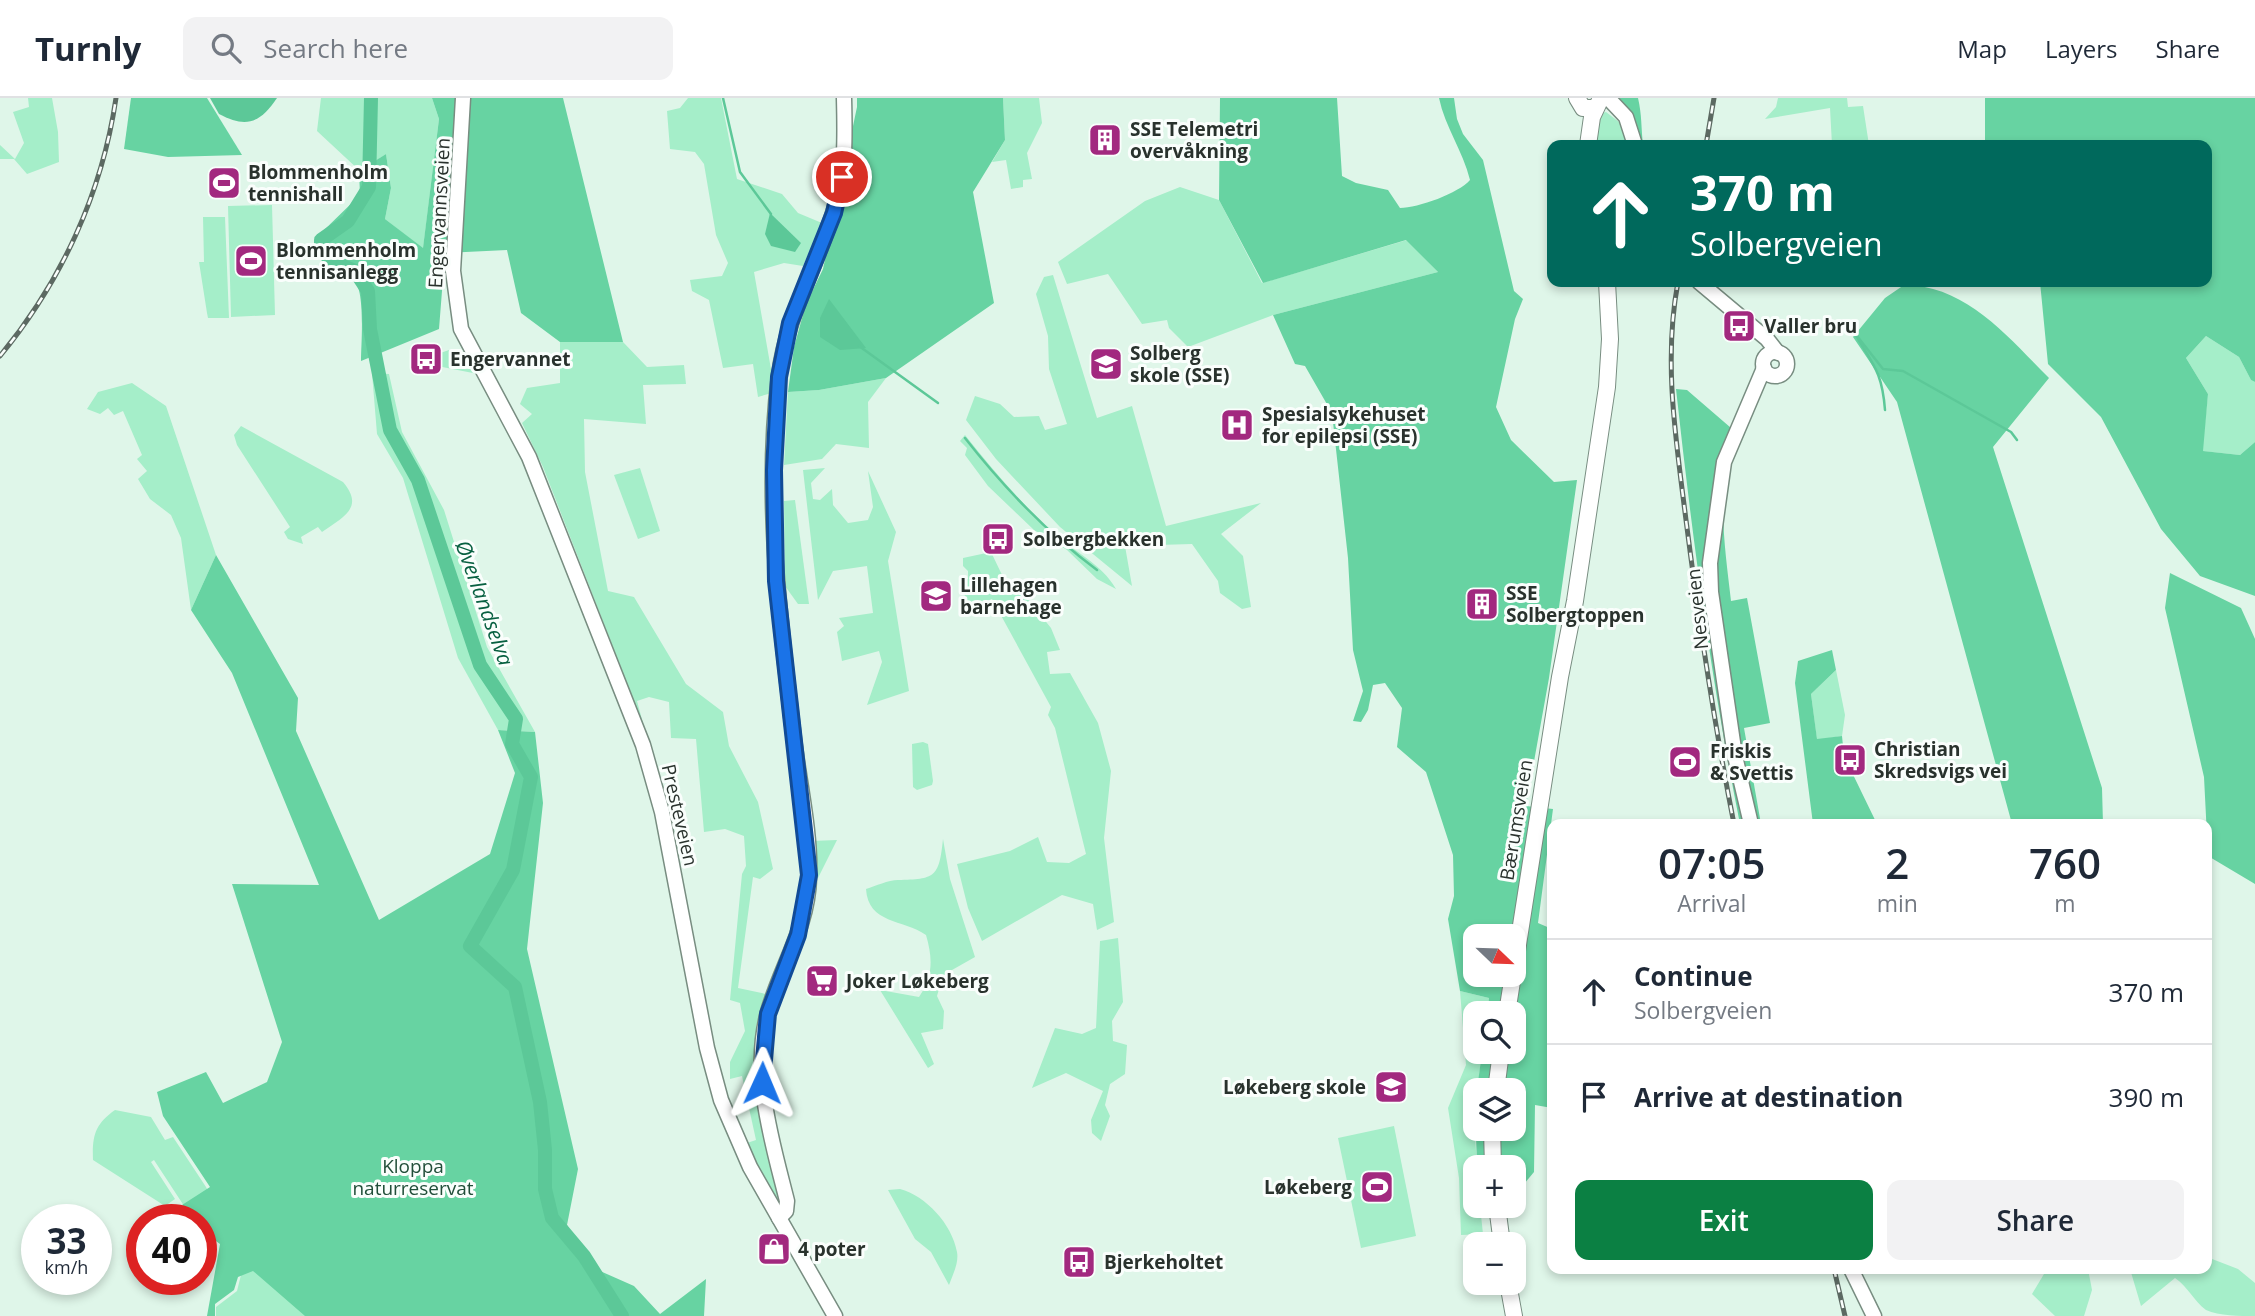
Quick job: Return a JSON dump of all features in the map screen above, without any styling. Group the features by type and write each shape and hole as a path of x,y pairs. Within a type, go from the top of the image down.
{"main road":[{"path":"1587,140 1589,102"},
{"name":"Bærumsveien","path":"1521,924 1560,677 1570,569 1593,472 1609,362 1607,287"},
{"path":"1510,1295 1514,1316"}],"street":[{"name":"Engervannsveien","path":"461,329 456,306 453,263 463,98"},
{"path":"779,1218 786,1211 788,1201 766,1115 762,1083 764,1032 773,997 798,935 809,875 781,642 773,516 779,377 793,313 838,198 844,156 844,98"},
{"path":"1589,102 1626,117 1633,140"},
{"name":"Nesveien","path":"1705,287 1762,335 1771,363 1730,444 1721,473 1710,578 1735,756 1750,819"},
{"name":"Presteveien","path":"461,329 529,457 643,745 669,845 716,1084 750,1167 835,1316"},
{"path":"1853,1274 1874,1316"}],"shaded area":[{"path":"28,98 52,98 58,132 59,162 27,174 14,159 0,159 0,145 15,159 24,143 13,112 29,107"},
{"path":"210,98 277,98 259,118 245,122 219,114"},
{"path":"321,98 432,98 439,119 423,249 385,219 391,188 386,154 360,171 317,131"},
{"path":"688,98 721,98 737,179 782,194 798,213 822,223 803,266 784,263 754,272 775,392 758,397 753,364 723,368 709,300 692,291 690,280 722,276 728,263 716,235 704,164 695,152 670,149 667,111 680,108"},
{"path":"1003,98 1039,98 1042,123 1027,153 1032,179 1023,180 1023,187 1011,189 1006,160 992,162 1005,140"},
{"path":"1778,98 1847,98 1848,107 1863,106 1868,140 1832,140 1830,108 1765,119 1776,107"},
{"path":"1606,112 1623,125 1628,140 1593,140 1598,114"},
{"path":"1180,187 1219,200 1262,283 1407,240 1438,272 1273,315 1188,347 1169,328 1167,320 1142,324 1108,274 1067,284 1058,262 1145,201"},
{"name":"Blommenholm tennisanlegg","path":"272,205 275,315 231,317 228,206"},
{"path":"770,213 801,243 795,252 771,246 765,234"},
{"path":"203,217 225,217 229,318 208,318 199,262 204,262"},
{"path":"1053,275 1097,418 1132,406 1166,526 1261,503 1221,534 1243,556 1251,607 1242,609 1220,593 1218,581 1192,544 1125,546 1132,586 1060,527 996,459 966,420 975,396 1000,404 1014,417 1039,416 1045,430 1067,424 1049,369 1048,336 1036,294 1044,277"},
{"path":"829,299 866,348 840,350 820,337 820,318"},
{"path":"2206,336 2239,357 2251,380 2255,382 2255,442 2240,455 2202,451 2208,394 2186,358"},
{"path":"560,342 623,342 647,367 684,365 686,384 643,385 646,424 584,419 585,472 608,591 634,597 686,684 723,712 729,746 758,802 773,869 760,879 753,877 738,988 766,994 756,1026 761,1127 779,1200 773,1199 744,1144 756,1140 742,1076 730,1079 730,1062 745,1031 740,1003 730,1000 742,874 746,866 744,836 725,829 704,832 696,739 671,738 669,702 649,697 637,701 644,727 543,467 522,423 532,414 520,404 527,388 560,383"},
{"path":"449,350 462,353 478,374 427,364 426,358"},
{"path":"372,373 389,374 402,432 444,510 487,647 535,732 498,730 458,658 403,478 377,434"},
{"path":"886,378 868,402 869,448 836,444 822,459 784,465 788,392 819,390"},
{"path":"132,383 166,406 216,555 191,610 181,538 171,515 150,499 138,479 147,471 137,459 142,455 123,411 114,415 108,408 100,414 87,409 98,392"},
{"path":"241,426 343,482 352,499 349,511 322,532 318,527 301,537 303,544 288,539 284,532 290,527 237,445 234,435"},
{"path":"965,435 1029,509 1052,532 1103,572 1116,589 1097,579 1067,550 1034,530 988,486 965,455 967,448 960,441"},
{"path":"640,468 660,531 638,539 614,475"},
{"path":"825,468 811,483 813,499 820,500 832,489 833,505 848,523 868,520 873,507 868,471 896,532 888,561 909,691 867,705 882,662 879,651 842,661 837,632 844,626 839,618 873,613 867,566 833,571 818,600 803,470"},
{"path":"795,500 809,604 798,604 785,586 784,501"},
{"path":"991,552 1003,577 1026,597 1051,628 1060,650 1047,652 1050,674 1070,673 1098,723 1111,771 1104,838 1114,922 1097,930 1093,904 1062,895 982,941 968,908 957,864 1010,851 1038,837 1047,862 1069,863 1086,854 1055,728 1048,715 1051,707 992,599 971,608 964,594 964,580 968,579 968,571 963,566 963,558"},
{"path":"1836,670 1845,715 1842,736 1817,740 1811,694"},
{"path":"912,744 928,744 933,781 932,785 917,790 913,787"},
{"path":"943,839 950,879 975,957 952,970 941,982 937,996 944,1011 943,1029 921,1033 934,1064 928,1068 880,990 919,997 927,982 930,968 926,935 880,915 868,900 866,889 890,881 920,879 933,874 939,862"},
{"path":"837,840 818,878 814,877 811,841"},
{"path":"1118,938 1123,1002 1112,1021 1113,1041 1127,1045 1125,1074 1110,1084 1105,1105 1110,1116 1101,1141 1092,1133 1091,1120 1103,1091 1066,1073 1032,1088 1055,1028 1082,1034 1096,1028 1100,941"},
{"path":"1460,991 1489,998 1489,1001 1463,1001 1463,1028"},
{"path":"1481,1064 1479,1078 1463,1078 1463,1141 1475,1141 1476,1155 1463,1155 1463,1218 1481,1218 1483,1232 1463,1232 1461,1235 1459,1178 1448,1108 1466,1065"},
{"path":"115,1110 151,1117 165,1140 173,1137 215,1204 183,1204 154,1160 151,1162 175,1199 168,1204 162,1204 93,1160 96,1131 103,1120"},
{"name":"Løkeberg","path":"1394,1126 1416,1236 1361,1248 1338,1138"},
{"path":"900,1189 928,1205 950,1231 957,1256 949,1285 931,1252 915,1239 888,1190"},
{"path":"217,1208 237,1245 307,1316 216,1316 216,1307 237,1291 241,1275 224,1246 217,1241"},
{"path":"2212,1259 2238,1269 2255,1283 2255,1316 2223,1315 2206,1310 2175,1278 2141,1306 2131,1274 2212,1274"},
{"path":"2044,1274 2089,1274 2092,1290 2084,1316 2055,1316 2032,1294"}],"green space":[{"path":"131,98 207,98 242,155 168,157 124,149"},
{"path":"432,98 563,98 623,342 560,342 521,313 507,250 445,253 439,329 361,361 361,305 357,284 349,274 318,252 319,235 360,195 359,171 386,154 391,188 385,219 423,248 439,119"},
{"path":"857,98 1003,98 1005,140 973,192 994,303 886,378 819,390 788,392 794,347 806,304 823,269"},
{"path":"1220,98 1337,98 1342,176 1356,183 1388,190 1400,208 1438,199 1470,180 1439,98 1454,98 1457,119 1463,134 1483,160 1514,291 1523,299 1515,319 1496,407 1511,440 1554,482 1577,480 1549,678 1526,806 1553,809 1552,819 1547,819 1547,855 1538,923 1547,927 1547,1107 1535,1105 1534,1172 1526,1182 1526,1155 1477,1155 1476,1141 1526,1141 1526,1078 1479,1078 1480,1064 1526,1064 1526,1001 1489,1001 1489,998 1460,991 1448,919 1454,896 1453,855 1426,772 1397,747 1402,708 1385,683 1373,685 1368,710 1361,722 1353,721 1363,691 1353,650 1348,558 1332,413 1305,366 1295,364 1273,315 1438,272 1406,240 1263,283 1219,200"},
{"path":"1615,98 1638,98 1643,140 1640,140"},
{"path":"1985,98 2255,98 2255,382 2251,380 2239,357 2206,336 2186,358 2208,394 2203,451 2240,455 2255,442 2255,596 2200,576 2161,529 2101,417 2048,364 2040,287 2212,287 2212,140 1985,140"},
{"path":"1901,287 1926,287 1947,294 1984,316 2049,378 1993,447 2102,788 2103,819 2011,819 1897,402 1853,337 1885,298"},
{"path":"1676,389 1687,390 1738,434 1726,474 1724,538 1731,601 1747,598 1770,723 1744,728 1760,819 1739,819 1720,716"},
{"name":"Kloppa naturreservat","path":"216,555 298,698 296,731 379,920 490,854 515,773 498,730 535,732 543,803 527,949 578,1169 567,1225 591,1267 634,1286 660,1314 706,1279 704,1316 305,1316 253,1271 238,1277 234,1290 215,1304 215,1316 207,1316 211,1295 217,1295 220,1244 217,1242 217,1204 184,1204 210,1187 163,1116 157,1092 206,1072 223,1103 267,1082 282,1042 232,884 319,885 232,673 191,610"},
{"path":"2170,573 2241,608 2255,639 2255,884 2212,858 2212,819 2206,819 2204,777 2165,608"},
{"path":"1832,650 1836,670 1811,694 1817,739 1842,736 1844,756 1875,819 1812,819 1795,683 1798,661"}],"waterway":[{"name":"Øverlandselva","path":"371,98 369,187 348,221 321,240 321,250 333,262 355,271 368,291 370,329 390,430 418,480 480,665 516,719 512,744 531,777 513,870 470,946 515,987 540,1102 545,1150 545,1189 552,1218 584,1256 622,1316"},
{"name":"Solbergbekken","path":"723,98 740,172 771,214"},
{"name":"Solbergbekken","path":"1854,332 1879,376 1885,410"},
{"name":"Solbergbekken","path":"1857,336 1883,369 1903,371 2011,432 2017,440"},
{"name":"Solbergbekken","path":"859,346 938,403"},
{"name":"Solbergbekken","path":"965,438 1027,509 1060,541 1097,570"}],"railway":[{"path":"0,356 42,298 76,235 101,168 116,98"},
{"path":"1707,140 1714,98"},
{"path":"1677,287 1671,371 1675,430 1702,634 1733,819"},
{"path":"1835,1274 1845,1316"}],"place":[{"name":"SSE Telemetri overvåkning","path":"1105,140"},
{"name":"Blommenholm tennishall","path":"224,183"},
{"name":"Blommenholm tennisanlegg","path":"251,261"},
{"name":"Valler bru","path":"1739,326"},
{"name":"Engervannet","path":"426,359"},
{"name":"Solberg skole (SSE)","path":"1106,364"},
{"name":"Spesialsykehuset for epilepsi (SSE)","path":"1237,425"},
{"name":"Solbergbekken","path":"998,539"},
{"name":"Lillehagen barnehage","path":"936,596"},
{"name":"SSE Solbergtoppen","path":"1482,604"},
{"name":"Christian Skredsvigs vei","path":"1850,760"},
{"name":"Friskis & Svettis","path":"1685,762"},
{"name":"Joker Løkeberg","path":"822,981"},
{"name":"Løkeberg skole","path":"1391,1087"},
{"name":"Løkeberg","path":"1377,1187"},
{"name":"4 poter","path":"774,1249"},
{"name":"Bjerkeholtet","path":"1079,1262"}],"route":[{"path":"762,1083 764,1032 768,1014 798,935 808,897 809,875 776,581 773,516 779,377 785,338 796,304 834,213 842,177"}]}
